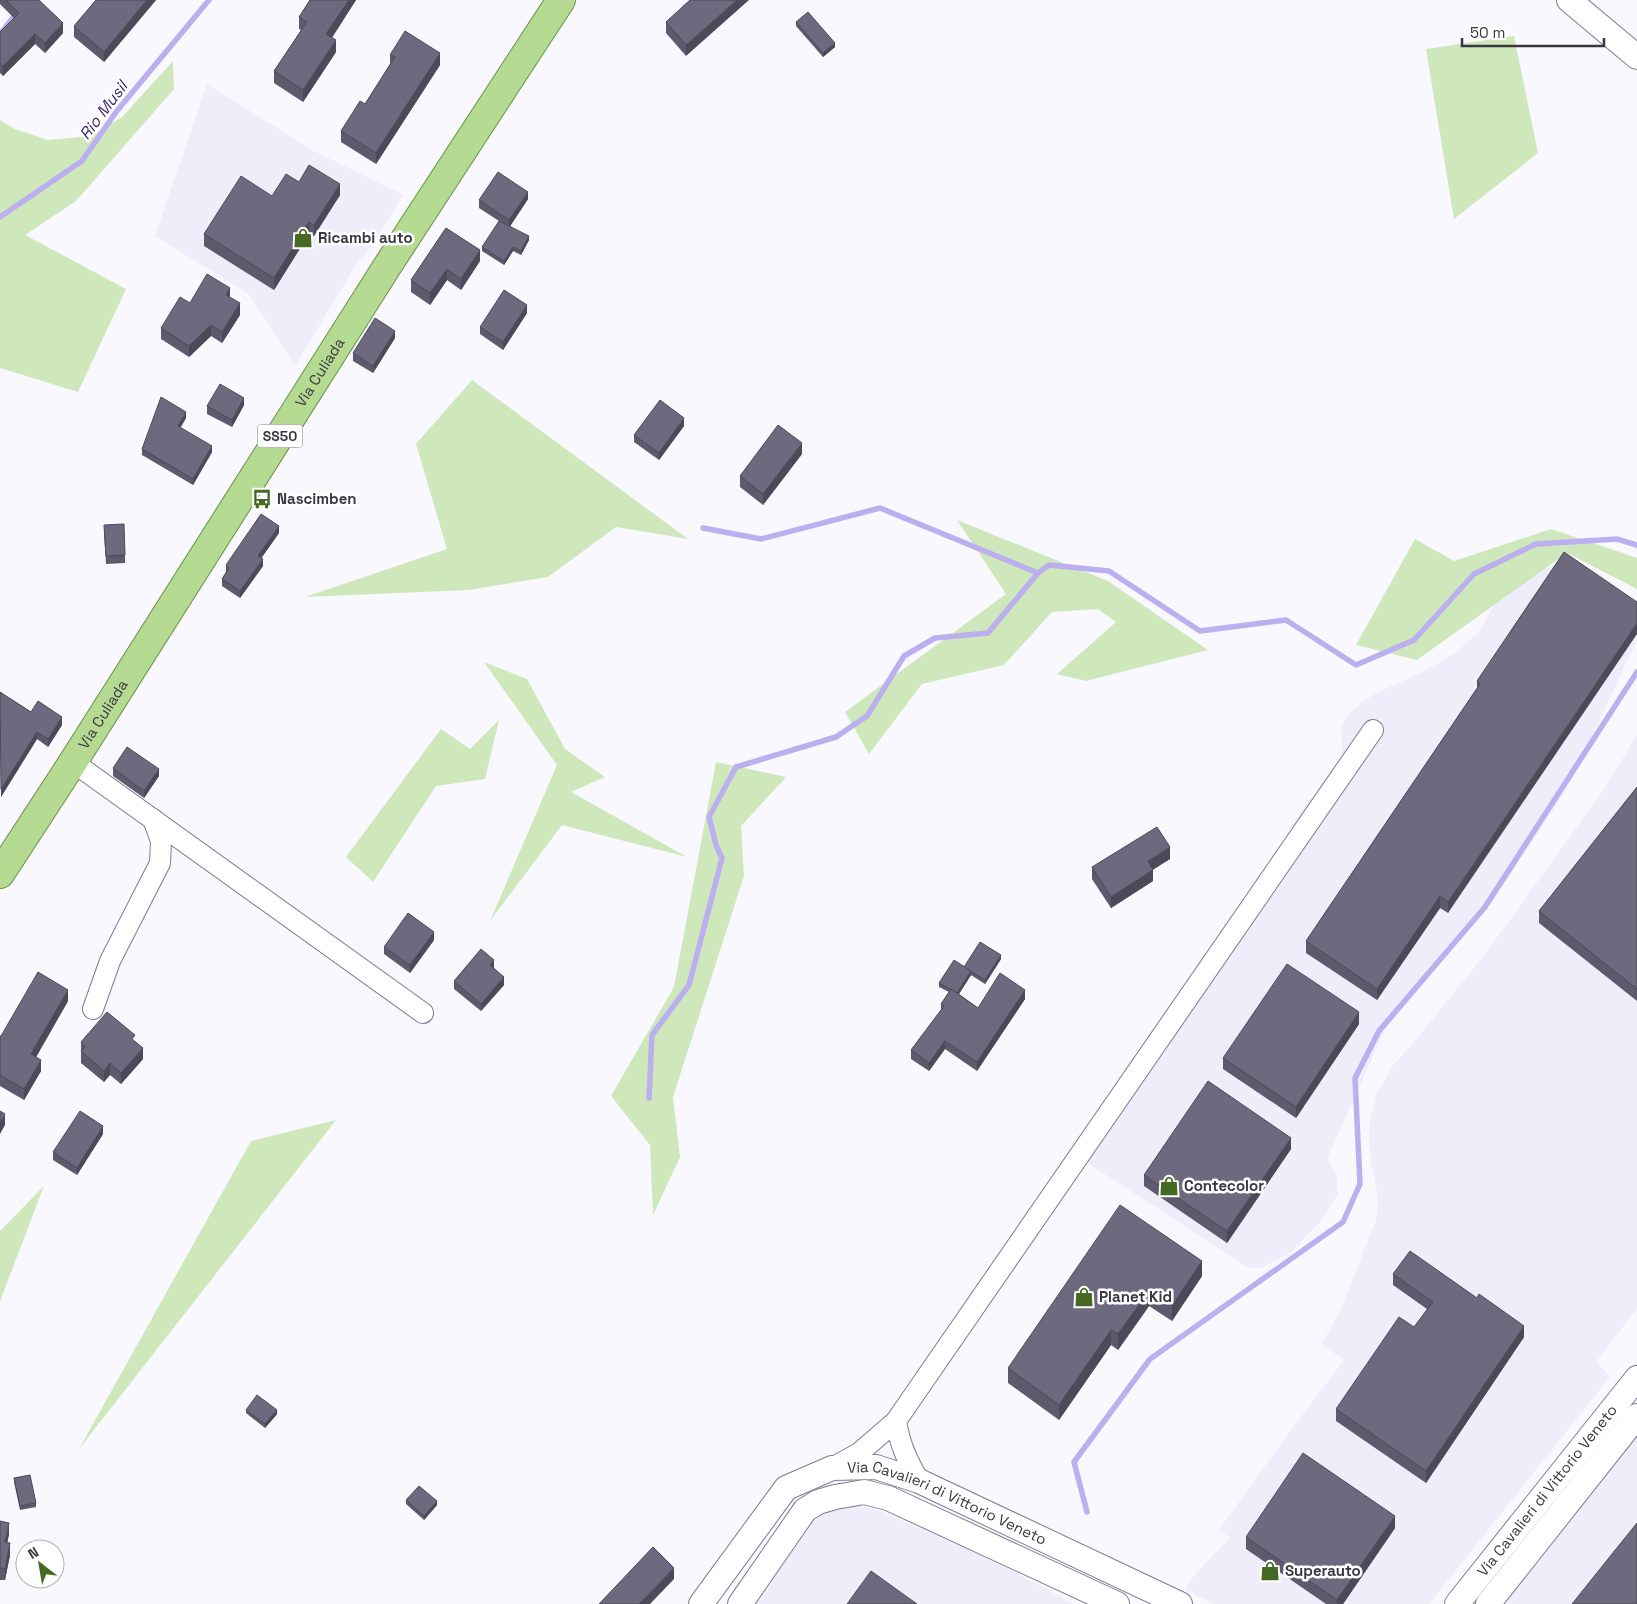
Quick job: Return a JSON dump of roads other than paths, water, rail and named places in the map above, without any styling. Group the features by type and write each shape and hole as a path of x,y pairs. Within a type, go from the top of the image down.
{"main road":[{"name":"Via Culiada","path":"0,874 380,278 561,0"}],"street":[{"path":"1569,0 1637,57"},
{"path":"832,1468 859,1453 896,1421 1373,730"},
{"path":"73,762 423,1013"},
{"path":"94,1009 110,961 160,863 161,841 153,820"},
{"name":"Via Cavalieri di Vittorio Veneto","path":"1457,1604 1637,1378"},
{"name":"Via Cavalieri di Vittorio Veneto","path":"1488,1604 1637,1416"},
{"path":"896,1421 899,1439 906,1459 919,1481"},
{"name":"Via Cavalieri di Vittorio Veneto","path":"701,1604 786,1488 832,1468 876,1467 919,1481 1180,1604"},
{"name":"Via Cavalieri di Vittorio Veneto","path":"740,1604 805,1510 826,1499 864,1492 888,1498 1113,1603"}],"waterway":[{"name":"Rio Musil","path":"0,217 82,161 116,112 209,0"},
{"path":"0,34 15,15"},
{"path":"703,528 761,539 880,508 1038,573"},
{"path":"649,1098 652,1035 689,985 722,858 716,845 709,817 736,767 836,737 867,716 904,656 935,638 988,633 1038,573 1049,565 1109,571 1200,631 1286,620 1356,665 1414,640 1474,574 1536,544 1617,539 1637,545"},
{"path":"1087,1512 1074,1462 1150,1359 1343,1222 1360,1184 1355,1078 1379,1031 1485,907 1637,672"}],"place":[{"name":"Ricambi auto","path":"303,238"},
{"name":"Nascimben","path":"262,499"},
{"name":"Contecolor","path":"1169,1186"},
{"name":"Planet Kid","path":"1084,1297"},
{"name":"Superauto","path":"1270,1571"}]}
